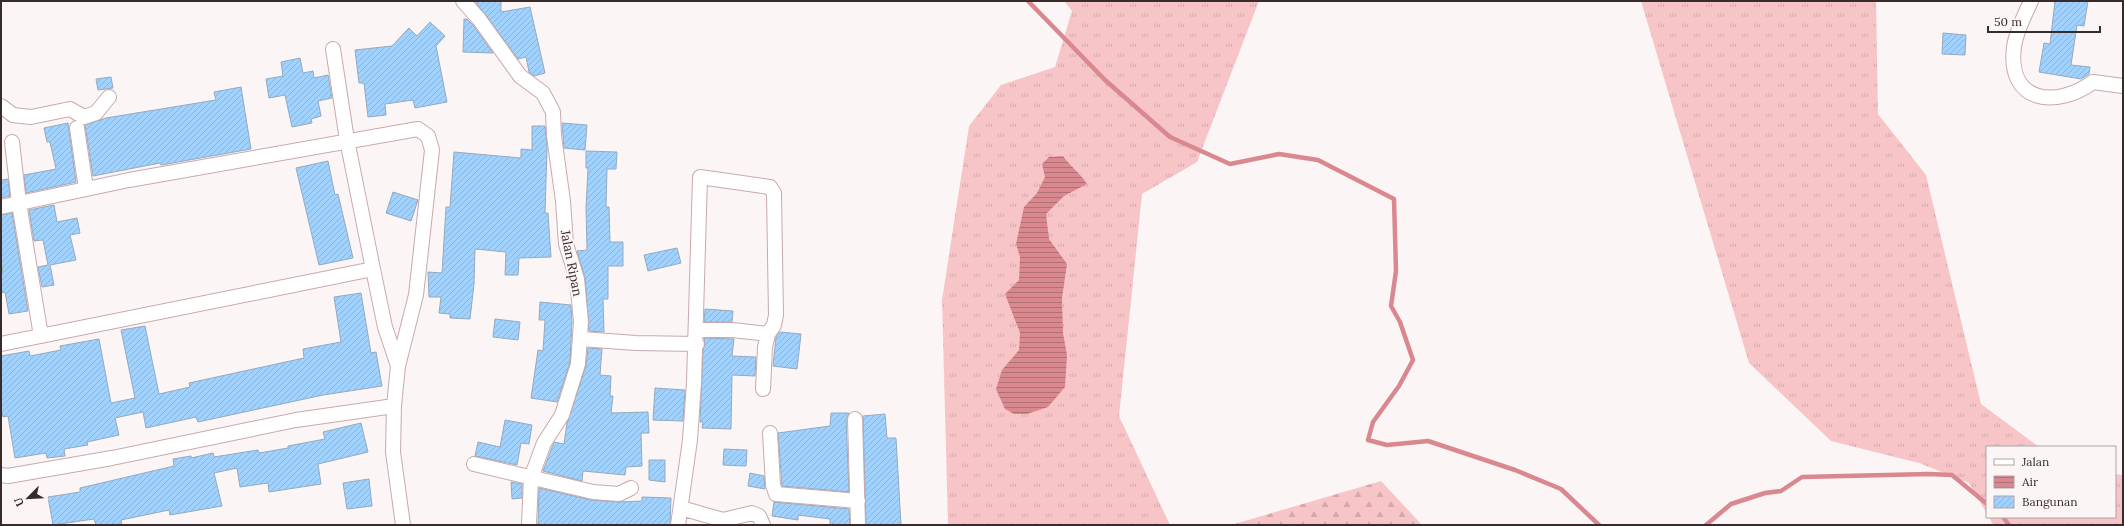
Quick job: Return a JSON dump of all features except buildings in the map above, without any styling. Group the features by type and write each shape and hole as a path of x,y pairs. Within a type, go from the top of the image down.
{"street":[{"name":"Jalan Ripan","path":"463,1 479,19 520,76 543,93 553,112 554,136 563,201 566,244 577,279 581,322 578,364 562,415 544,443 531,478 529,525"},
{"path":"2031,1 2014,46 2014,61 2019,82 2027,92 2052,99 2082,90 2093,82 2123,86"},
{"path":"333,49 347,140 373,269 385,327 398,366"},
{"path":"1,106 13,115 45,115 70,109 84,117 96,113 109,97"},
{"path":"77,128 86,189"},
{"path":"1,208 86,189 347,140 418,129 428,136 432,150 416,295 398,366 394,406 393,452 403,525"},
{"path":"12,142 19,203 41,336"},
{"path":"678,525 690,440 697,344 700,177 770,187 774,193 776,315 774,325 768,334 765,347 763,389"},
{"path":"1,344 373,269"},
{"path":"697,330 732,330 768,334"},
{"path":"580,339 636,343 697,344"},
{"path":"1,475 8,476 112,458 296,420 394,406"},
{"path":"855,419 858,525"},
{"path":"770,432 773,485 776,494 858,501"},
{"path":"474,464 531,478 606,493 619,494 631,488"},
{"path":"680,508 723,520 752,513 759,516 763,525"}],"green space":[{"path":"1064,1 1259,1 1197,162 1142,194 1119,416 1170,525 948,525 942,300 969,126 1001,85 1055,67 1072,11"},
{"path":"1641,1 1876,1 1878,114 1926,175 1981,404 2038,446 1986,446 1986,512 1969,483 1919,463 1831,441 1749,363"},
{"path":"2116,474 2123,475 2123,525 1993,525 1990,518 2116,518"},
{"path":"1381,481 1422,525 1231,525"}],"water":[{"path":"1063,156 1087,184 1064,196 1046,214 1049,239 1067,264 1062,298 1063,333 1067,355 1065,387 1048,407 1027,414 1014,414 1005,409 996,389 1002,370 1019,350 1020,333 1005,294 1019,280 1020,257 1016,244 1024,207 1037,193 1045,177 1042,164 1049,157"}],"waterway":[{"path":"1028,1 1105,80 1170,137 1230,164 1279,154 1318,160 1394,199 1396,271 1391,306 1400,322 1413,360 1399,386 1373,422 1368,440 1387,445 1428,441 1515,470 1561,489 1599,525"},
{"path":"1706,525 1731,504 1765,493 1781,491 1802,477 1929,474 1952,475 1986,503"},
{"path":"2004,518 2009,525"}]}
